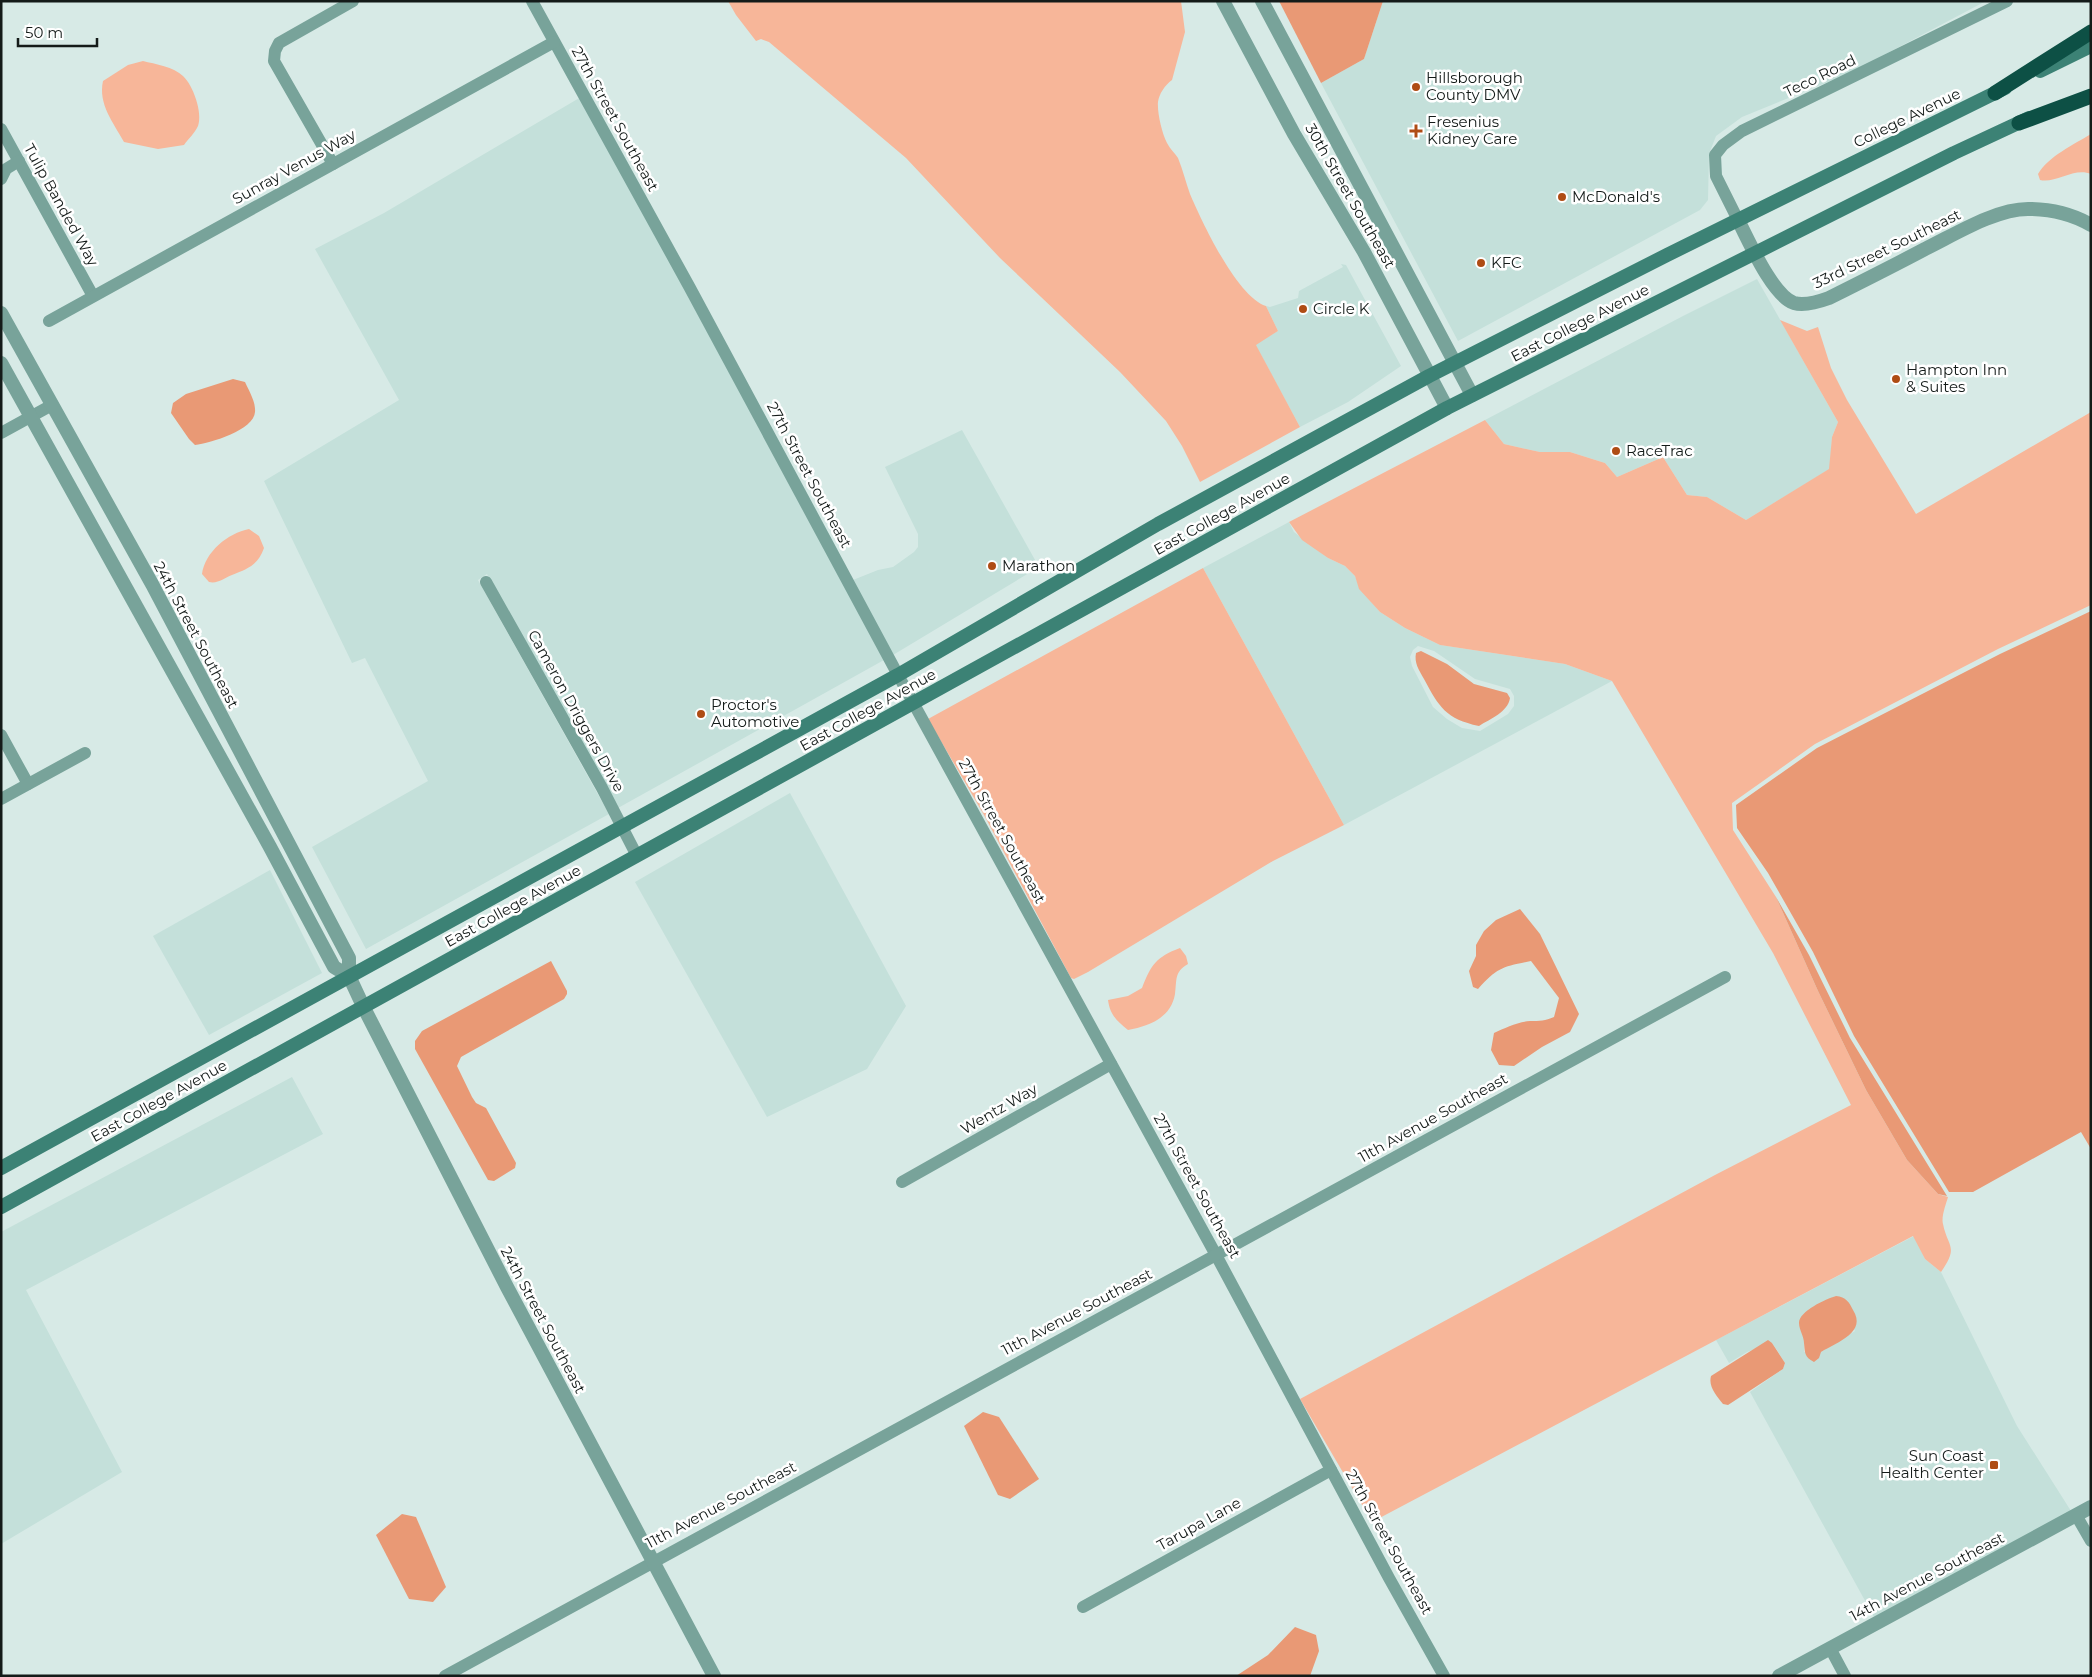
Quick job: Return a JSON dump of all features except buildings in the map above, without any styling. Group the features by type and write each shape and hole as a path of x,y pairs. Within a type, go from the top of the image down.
{"highway":[{"path":"1995,93 2091,32"},
{"path":"2019,123 2091,96"}],"main road":[{"name":"College Avenue","path":"1738,220 2091,46"},
{"path":"1756,253 1954,153 2091,88"},
{"name":"East College Avenue","path":"1,1168 898,675 1158,524 1429,376 1738,220"},
{"name":"East College Avenue","path":"1,1207 1447,408 1756,253"}],"street":[{"path":"333,164 274,61 275,51 279,43 353,1"},
{"name":"27th Street Southeast","path":"532,1 690,288 913,704 1216,1255 1444,1676"},
{"name":"30th Street Southeast","path":"1223,1 1294,134 1364,252 1447,408"},
{"name":"30th Street Southeast","path":"1262,1 1472,395"},
{"name":"Teco Road","path":"1738,220 1716,176 1715,155 1723,145 1742,132 1999,3"},
{"name":"Sunray Venus Way","path":"49,321 554,42"},
{"name":"Tulip Banded Way","path":"1,128 93,296"},
{"path":"3,171 19,162"},
{"name":"33rd Street Southeast","path":"1738,220 1773,283 1784,297 1796,303 1813,303 1829,298 1946,239 2001,214 2027,209 2061,213 2078,217 2091,224"},
{"name":"24th Street Southeast","path":"1,313 152,584 349,958 349,976 363,1006 503,1279 714,1676"},
{"name":"24th Street Southeast","path":"1,363 334,967 349,976"},
{"path":"1,433 52,405"},
{"name":"Cameron Driggers Drive","path":"486,582 637,856"},
{"path":"1,735 28,784"},
{"path":"1,799 85,753"},
{"name":"11th Avenue Southeast","path":"445,1676 652,1561 1725,977"},
{"name":"Wentz Way","path":"902,1182 1111,1064"},
{"name":"Tarupa Lane","path":"1083,1607 1331,1470"},
{"name":"14th Avenue Southeast","path":"1779,1676 2091,1507"},
{"path":"2076,1515 2091,1541"},
{"path":"1830,1648 1845,1676"}],"shaded area":[{"path":"728,1 1181,1 1185,32 1172,80 1163,90 1158,102 1162,129 1167,143 1178,158 1190,194 1203,222 1222,257 1244,289 1255,300 1266,306 1278,331 1256,345 1300,427 1200,482 1182,446 1166,421 1120,372 1000,258 906,158 769,42 761,39 756,41"},
{"path":"1279,1 1383,1 1364,59 1321,83"},
{"path":"1383,1 1986,1 1850,73 1742,117 1716,136 1709,154 1708,200 1700,210 1458,341 1321,83 1364,59"},
{"path":"143,61 175,70 187,80 190,86 198,107 199,120 197,129 184,145 158,149 124,142 108,113 103,97 103,81 128,65"},
{"path":"581,97 884,660 618,808 487,574 478,580 609,814 366,949 312,847 428,781 365,658 352,663 264,481 399,400 315,249 384,213"},
{"path":"2091,134 2091,174 2085,172 2052,180 2040,180 2038,174 2048,162 2062,151"},
{"path":"1341,264 1346,265 1401,366 1348,402 1300,427 1255,344 1278,331 1266,306 1270,307 1298,298 1299,291 1343,267"},
{"path":"1757,279 1838,422 1832,437 1830,469 1746,520 1707,497 1687,495 1663,457 1617,477 1605,463 1570,452 1540,452 1504,444 1485,420 1683,316"},
{"path":"1780,320 1807,331 1818,327 1831,368 1847,400 1916,514 2091,412 2091,605 1998,649 1815,744 1732,803 1733,830 1776,897 1818,991 1866,1090 1907,1160 1938,1194 1948,1197 1943,1221 1951,1247 1950,1257 1941,1272 1925,1259 1913,1236 1372,1522 1300,1399 1715,1175 1851,1105 1773,953 1612,681 1565,664 1440,645 1405,628 1380,612 1359,589 1355,576 1345,566 1328,558 1302,540 1289,522 1485,420 1504,444 1540,452 1570,452 1605,463 1617,477 1663,457 1687,495 1707,497 1746,520 1829,469 1832,437 1838,422"},
{"path":"233,379 245,382 254,404 255,412 253,419 240,430 211,442 195,445 171,413 173,403 186,394"},
{"path":"962,430 1039,567 893,655 853,580 878,570 893,567 918,547 918,534 885,467"},
{"path":"1289,522 1294,532 1328,558 1345,566 1355,576 1360,589 1380,612 1405,628 1440,645 1565,664 1612,681 1344,825 1203,568","holes":["1418,646 1434,651 1475,679 1510,689 1514,696 1514,706 1508,714 1480,731 1462,728 1447,719 1433,707 1412,666 1410,657 1413,650"]},
{"path":"249,529 259,536 264,548 259,559 243,571 218,581 209,582 202,574 204,566 213,551 226,539"},
{"path":"1203,568 1344,825 1273,861 1074,979 1071,978 984,815 928,719"},
{"path":"2091,611 2091,1149 2081,1132 1973,1192 1949,1192 1854,1036 1813,952 1768,873 1737,828 1736,805 1817,748 2000,654"},
{"path":"1421,651 1447,664 1474,684 1507,693 1510,698 1509,703 1498,715 1479,726 1459,720 1439,704 1429,689 1416,663 1416,653"},
{"path":"790,793 906,1006 867,1069 767,1117 635,882"},
{"path":"270,870 322,973 209,1035 153,936"},
{"path":"1776,897 1809,955 1850,1038 1947,1196 1938,1194 1907,1160 1866,1090 1818,991"},
{"path":"1520,909 1540,934 1579,1014 1570,1032 1542,1047 1514,1066 1499,1065 1491,1050 1494,1033 1520,1023 1554,1017 1559,998 1531,961 1501,969 1478,989 1473,987 1469,971 1476,956 1476,945 1484,931 1496,920"},
{"path":"1180,948 1186,956 1188,964 1178,973 1173,1002 1169,1009 1164,1015 1151,1023 1128,1030 1110,1010 1108,1000 1128,996 1142,988 1148,973 1155,963 1165,955"},
{"path":"551,961 567,991 564,999 461,1057 457,1066 472,1097 476,1103 486,1108 516,1163 515,1168 494,1181 488,1180 415,1049 415,1041 422,1031"},
{"path":"292,1077 323,1134 26,1290 122,1472 1,1544 1,1232"},
{"path":"1914,1236 1925,1259 1941,1272 2017,1426 2071,1511 1874,1617 1750,1392 1783,1369 1785,1363 1772,1343 1747,1352 1729,1363 1716,1340","holes":["1836,1296 1855,1331 1821,1352 1804,1352 1804,1337 1799,1324 1809,1309"]},
{"path":"1836,1296 1845,1299 1853,1310 1856,1318 1854,1330 1842,1340 1821,1352 1819,1358 1814,1362 1806,1354 1799,1326 1800,1319 1803,1314 1814,1306"},
{"path":"1768,1340 1785,1363 1783,1369 1728,1405 1723,1404 1712,1388 1711,1376"},
{"path":"983,1412 999,1417 1039,1479 1010,1499 998,1495 964,1426"},
{"path":"402,1514 416,1517 446,1587 433,1602 409,1599 376,1535"},
{"path":"1295,1627 1316,1635 1319,1651 1310,1676 1236,1676 1268,1655"}],"place":[{"name":"Hillsborough County DMV","path":"1416,87"},
{"name":"Fresenius Kidney Care","path":"1416,131"},
{"name":"McDonald's","path":"1562,197"},
{"name":"KFC","path":"1481,263"},
{"name":"Circle K","path":"1303,309"},
{"name":"Hampton Inn & Suites","path":"1896,379"},
{"name":"RaceTrac","path":"1616,451"},
{"name":"Marathon","path":"992,566"},
{"name":"Proctor's Automotive","path":"701,714"},
{"name":"Sun Coast Health Center","path":"1994,1465"}]}
